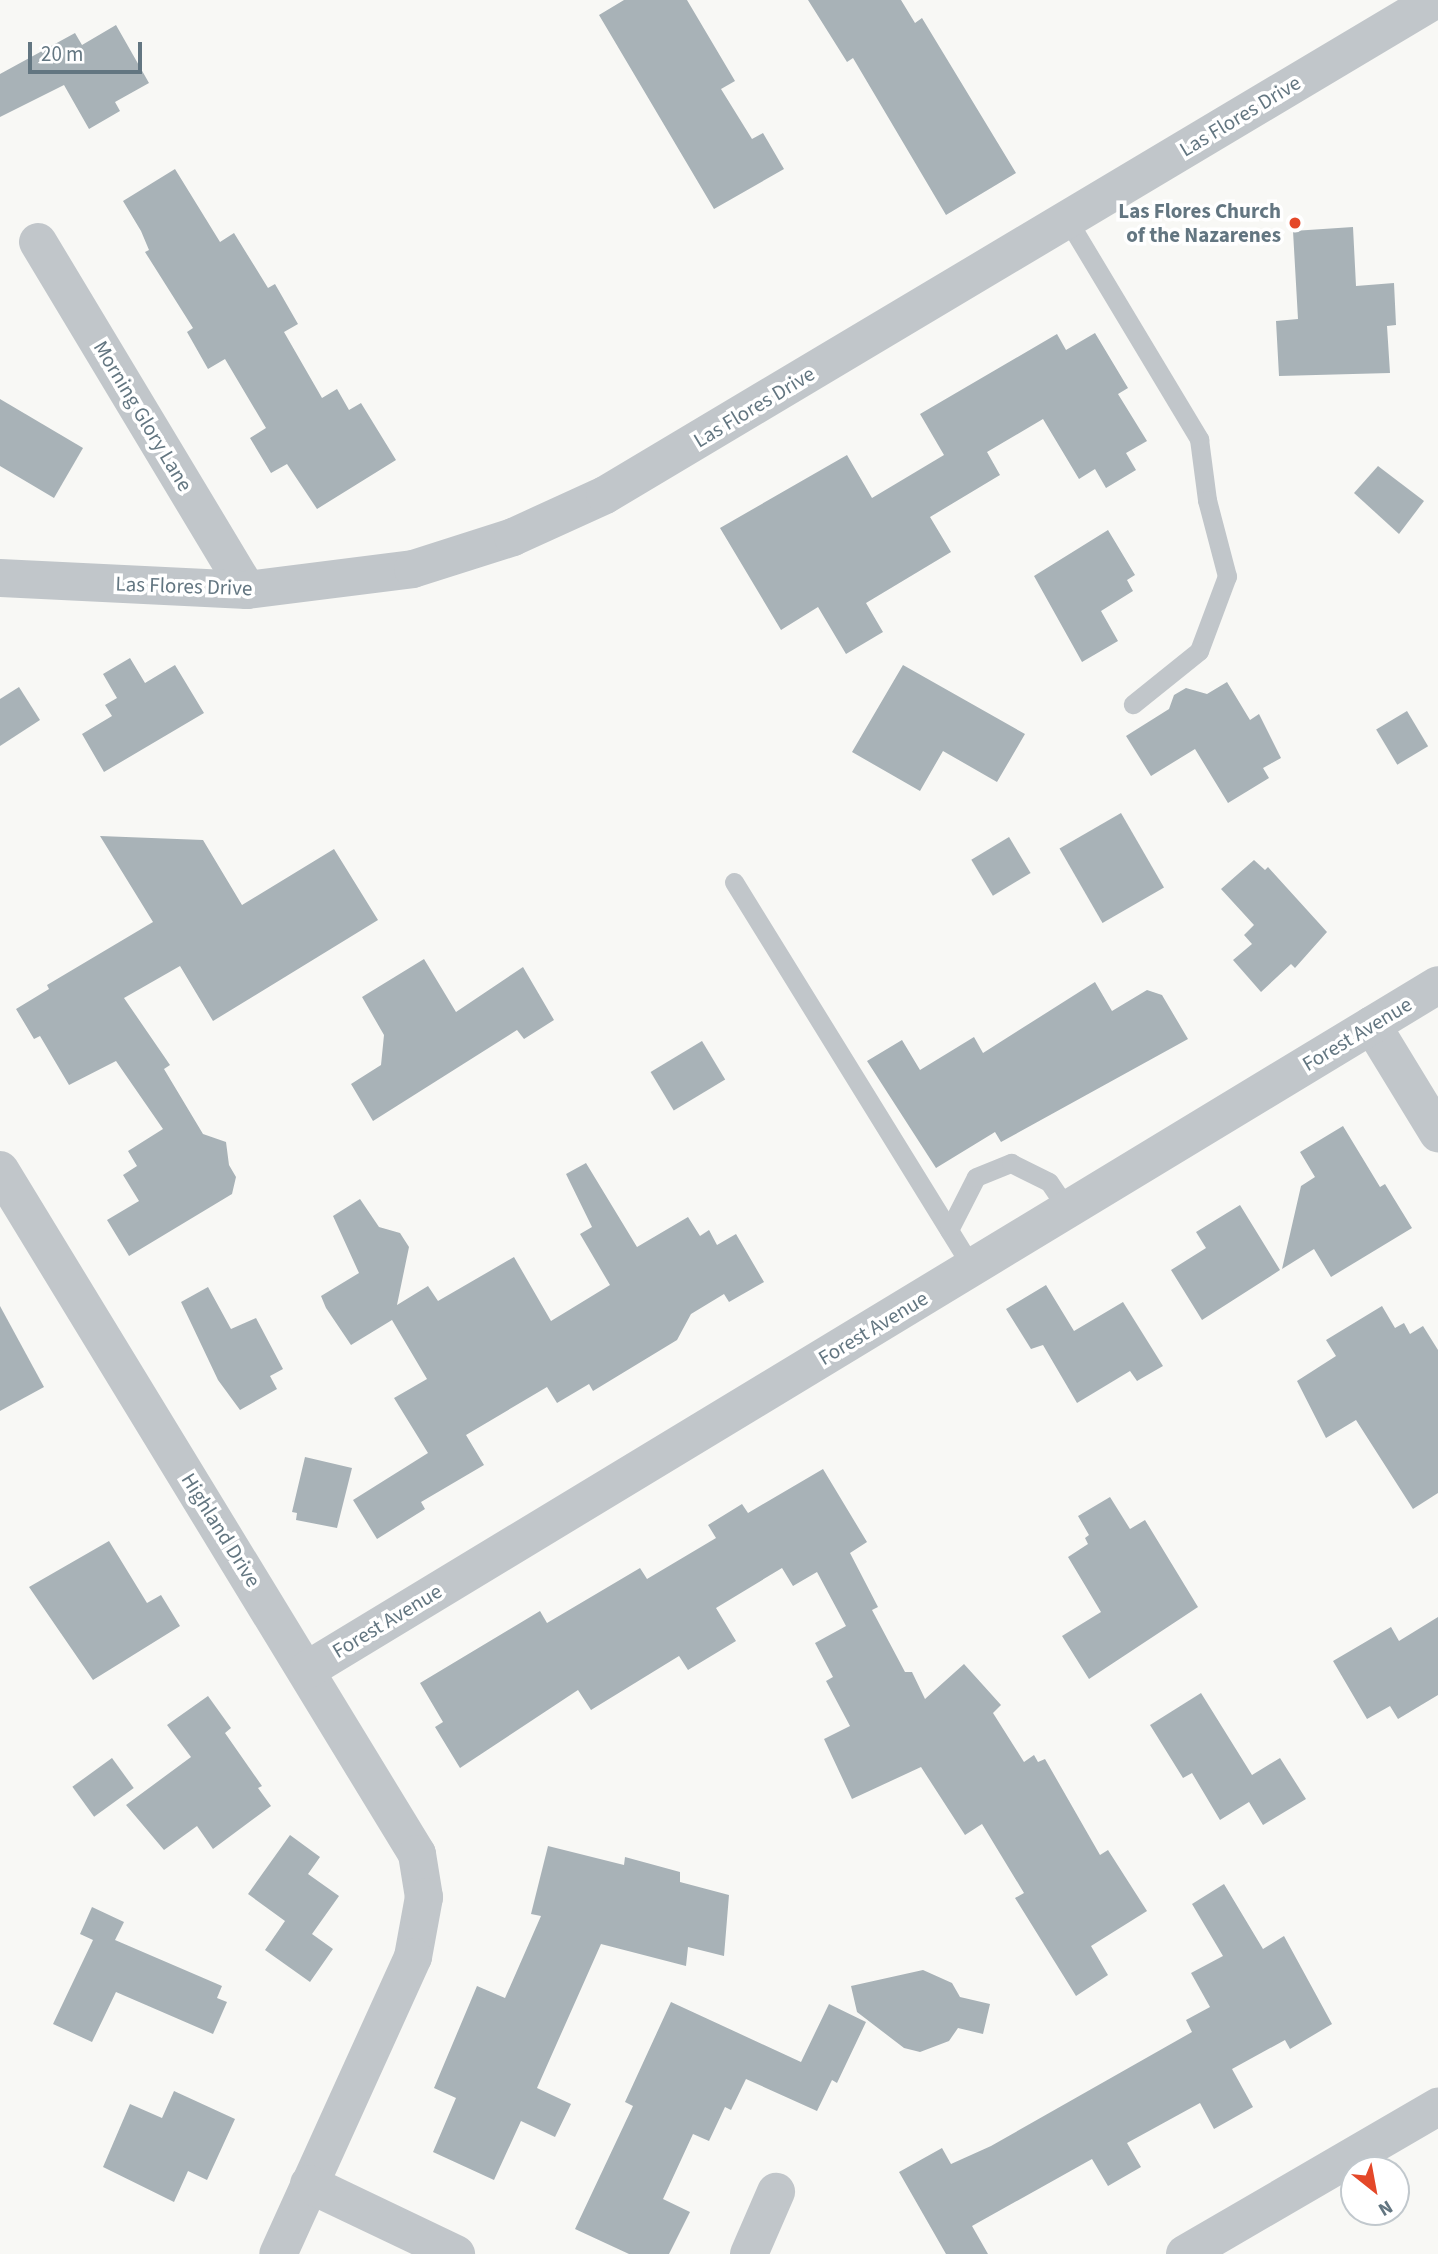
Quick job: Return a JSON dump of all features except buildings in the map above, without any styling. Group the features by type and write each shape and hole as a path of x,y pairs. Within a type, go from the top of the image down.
{"street":[{"name":"Las Flores Drive","path":"0,578 247,590 414,569 547,522 605,495 1435,0"},
{"name":"Morning Glory Lane","path":"38,242 247,590"},
{"name":"Forest Avenue","path":"307,1670 1438,985"},
{"path":"1372,1025 1438,1133"},
{"name":"Highland Drive","path":"0,1170 417,1854 424,1897 413,1957 309,2184"},
{"path":"1185,2254 1438,2107"},
{"path":"278,2254 309,2184 456,2254"},
{"path":"749,2254 776,2193"}],"lane":[{"path":"1068,219 1199,439 1207,500 1227,576 1199,651 1133,704"},
{"path":"734,882 972,1267"},
{"path":"948,1230 976,1177 1011,1163 1049,1182 1067,1209"}],"place":[{"name":"Las Flores Church of the Nazarenes","path":"1295,223"}]}
